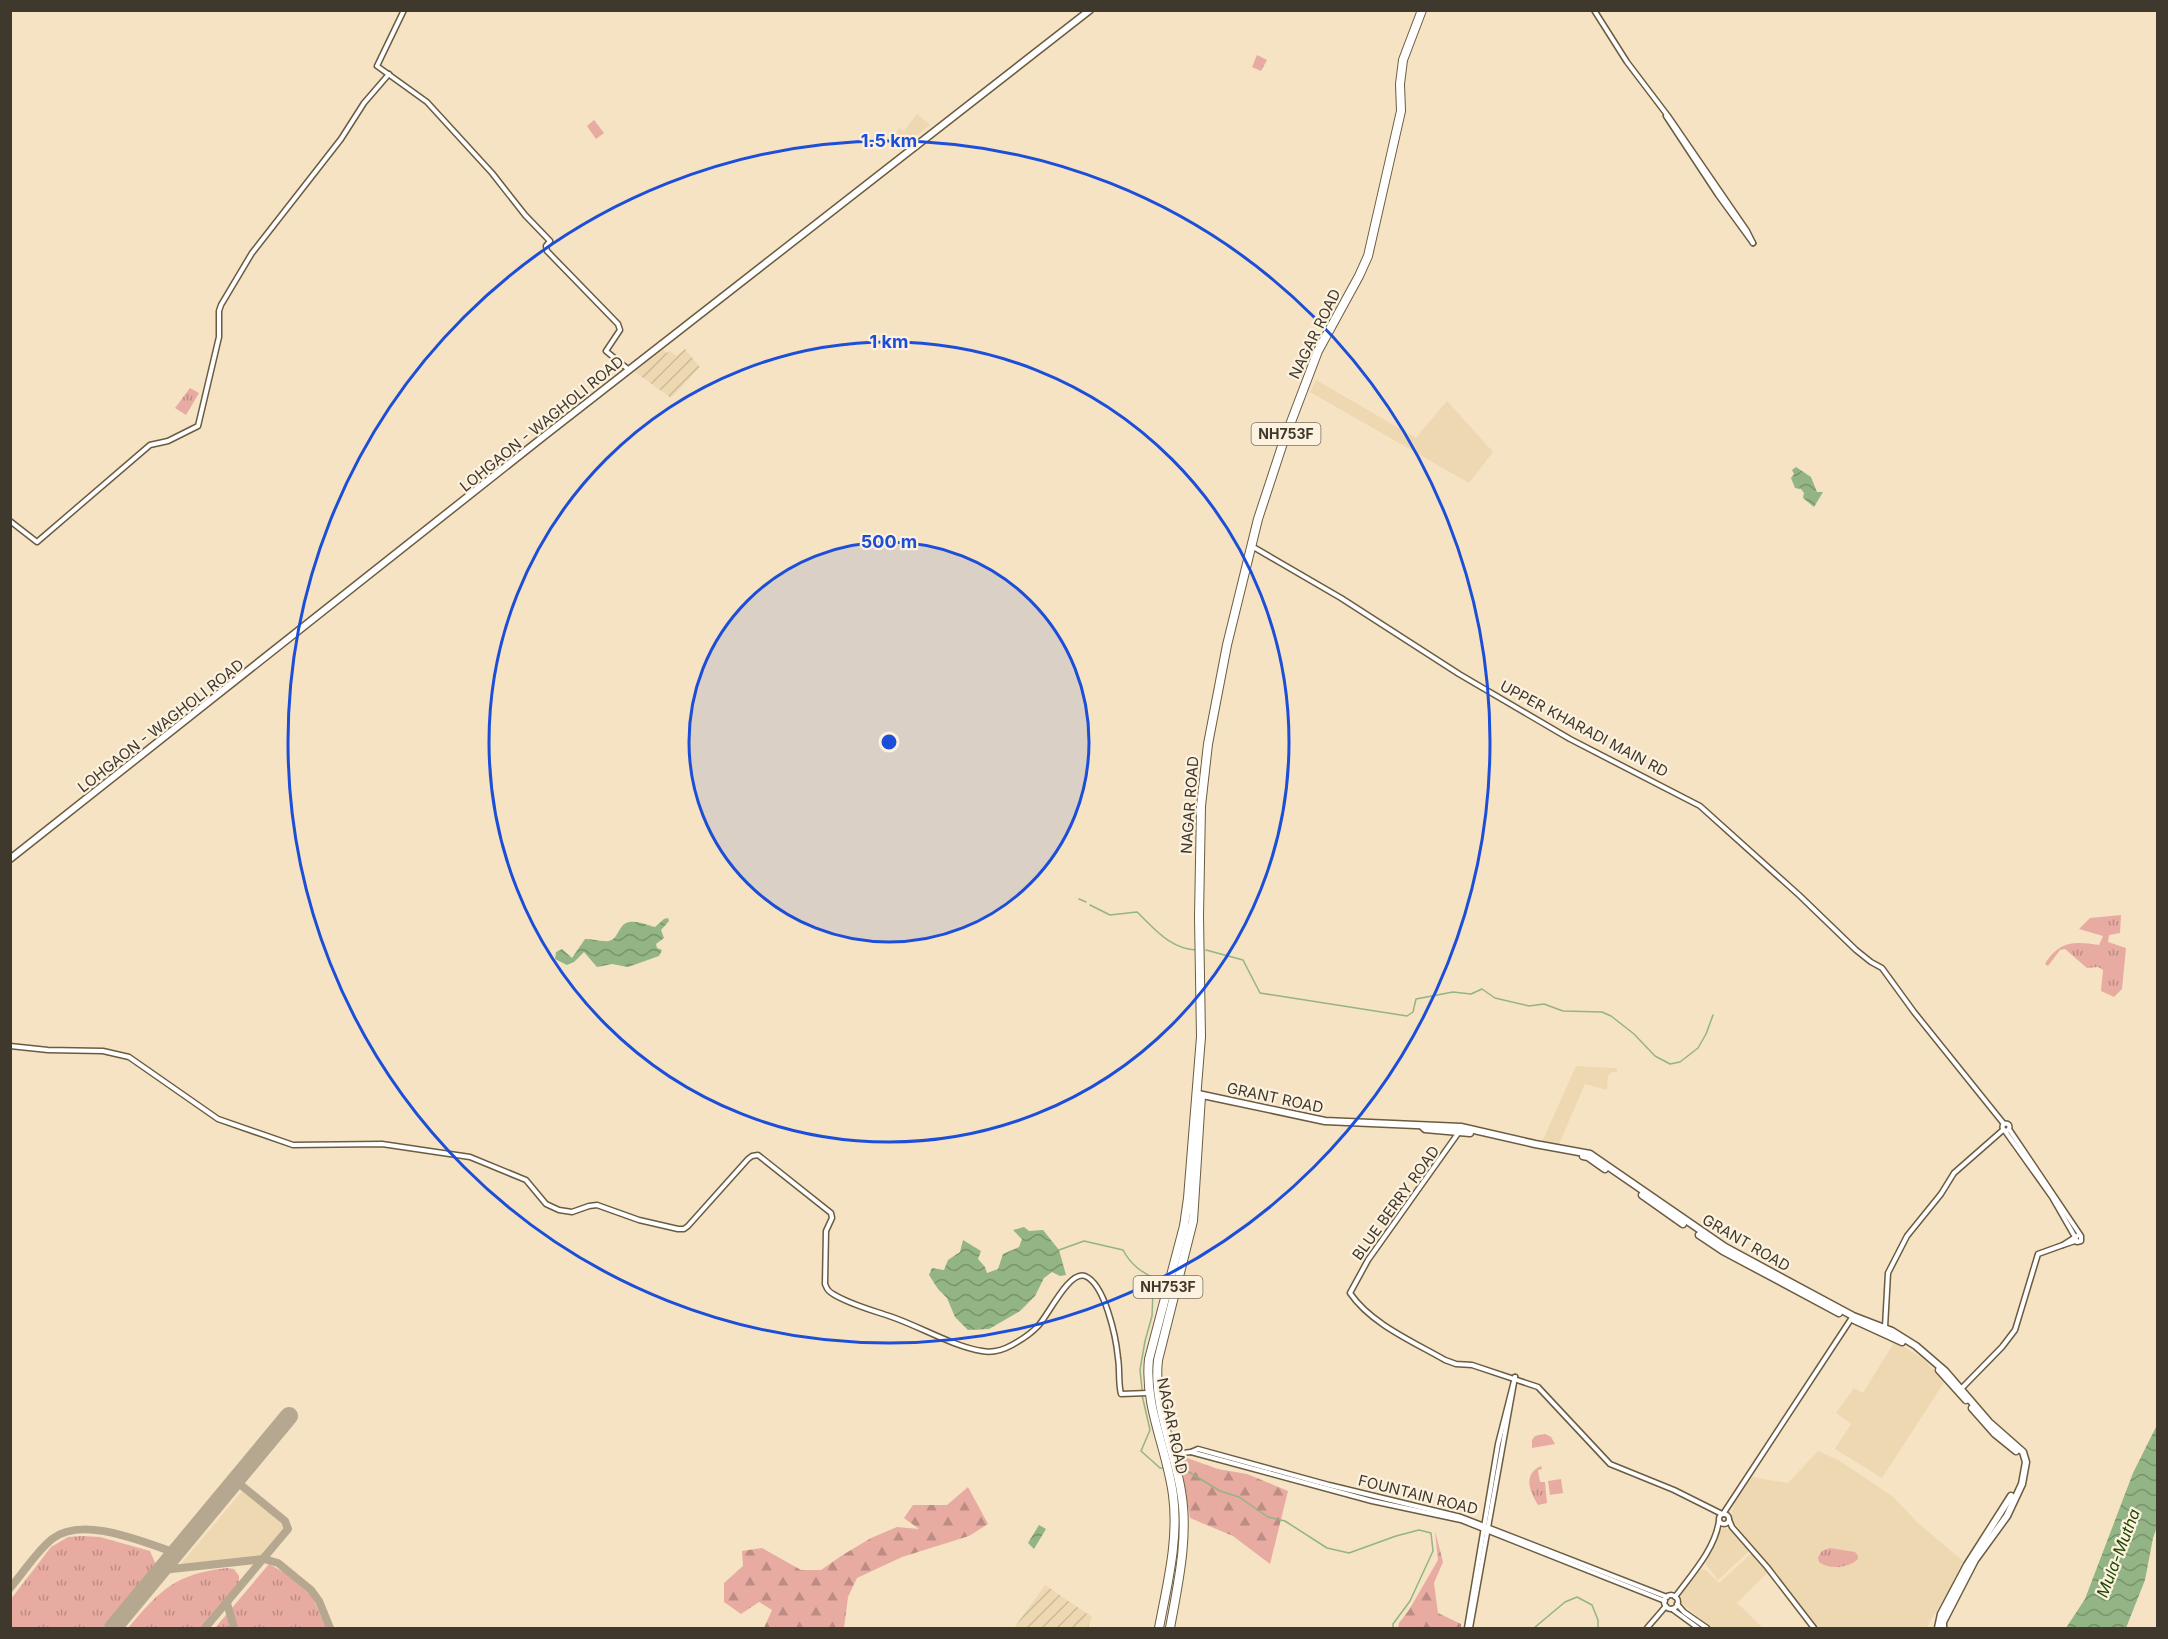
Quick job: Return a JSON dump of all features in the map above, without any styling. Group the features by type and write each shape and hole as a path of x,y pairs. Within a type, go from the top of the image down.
{"highway":[{"name":"NAGAR ROAD","path":"1171,1455 1156,1375 1188,1219 1205,1021 1204,806 1224,668 1263,514 1281,459 1329,336 1362,278 1374,249 1404,112 1403,82 1406,61 1424,10"},
{"name":"NAGAR ROAD","path":"1199,1094 1202,1021 1200,806 1206,754 1255,529 1283,443 1318,351 1368,256 1401,111 1402,60 1424,10"},
{"name":"NAGAR ROAD","path":"1170,1629 1184,1528 1181,1492 1163,1448 1148,1393 1147,1374 1149,1359 1188,1219"},
{"path":"1165,1629 1179,1532 1180,1508 1171,1455 1152,1384 1153,1359 1178,1271 1188,1219"},
{"path":"1163,1448 1171,1455"},
{"name":"NAGAR ROAD","path":"1159,1629 1175,1532 1173,1469"}],"main road":[{"name":"LOHGAON - WAGHOLI ROAD","path":"10,860 629,370 1090,10"},
{"name":"GRANT ROAD","path":"1199,1094 1325,1121 1421,1125 1425,1129 1460,1129 1588,1157 1723,1251 1909,1346 1929,1360 1960,1390 2004,1442 2021,1456 2020,1479 1965,1574"},
{"name":"GRANT ROAD","path":"1852,1317 1885,1328 1908,1341 1933,1360 1989,1422 2025,1454 2022,1484 2007,1516 1965,1574"},
{"path":"1940,1629 1941,1614 1965,1574"}],"street":[{"path":"404,10 377,63 378,68 420,95 492,172 525,215 547,236 550,241 546,246 549,253 618,324 620,330 606,351 629,370"},
{"path":"1594,10 1627,62 1666,115 1725,207 1753,243 1666,115"},
{"path":"10,522 37,542 150,445 168,441 198,426 219,337 219,308 252,253 341,139 364,103 389,74"},
{"name":"UPPER KHARADI MAIN RD","path":"1255,548 1341,598 1459,674 1570,739 1700,806 1856,950 1882,968 2004,1124 2002,1126 2006,1130"},
{"path":"10,1046 48,1050 94,1050 125,1056 143,1065 218,1119 293,1145 382,1144 470,1157 526,1180 546,1204 560,1210 572,1212 597,1205 639,1220 681,1229 688,1226 748,1159 758,1155 831,1213 832,1218 826,1231 825,1284 827,1290 832,1294 968,1347 989,1352 1008,1347 1033,1331 1049,1312 1069,1281 1075,1276 1083,1275 1100,1292 1108,1313 1116,1343 1121,1394 1148,1393"},
{"name":"BLUE BERRY ROAD","path":"1460,1129 1374,1251 1350,1293 1360,1305 1383,1323 1447,1361 1472,1365 1515,1379"},
{"path":"1885,1328 1888,1273 1907,1236 1941,1194 1954,1173 2006,1130 2043,1177 2076,1238 2037,1254 2015,1330 2002,1347 1960,1390"},
{"path":"1707,1629 1677,1604 1675,1597 1705,1556 1725,1519 1728,1506 1852,1317"},
{"path":"1468,1629 1515,1379 1540,1389 1610,1464 1674,1490 1712,1509 1725,1519 1767,1567 1814,1629"},
{"name":"FOUNTAIN ROAD","path":"1171,1455 1197,1449 1454,1515 1666,1602 1671,1609 1698,1629"},
{"name":"FOUNTAIN ROAD","path":"1191,1452 1372,1501 1453,1518 1486,1528"},
{"path":"1267,1473 1268,1468"},
{"path":"1712,1509 1719,1520 1718,1529"},
{"path":"1719,1520 1725,1519"},
{"path":"1719,1520 1725,1519"},
{"name":"FOUNTAIN ROAD","path":"1666,1602 1670,1596 1675,1597"},
{"path":"1647,1629 1666,1602"},
{"path":"1671,1609 1677,1604"}],"shaded area":[{"path":"917,114 930,125 907,143 896,132 899,128 904,131"},
{"path":"662,349 676,356 685,349 700,367 671,398 635,372"},
{"path":"1316,380 1416,438 1447,401 1493,452 1469,483 1310,392"},
{"path":"1576,1066 1617,1068 1617,1072 1611,1072 1608,1076 1607,1090 1585,1084 1559,1144 1542,1142"},
{"path":"1895,1341 1923,1359 1945,1381 1882,1478 1835,1449 1851,1424 1836,1413 1854,1388 1863,1393"},
{"path":"1818,1451 1840,1461 1892,1496 1918,1523 1963,1561 1927,1627 1816,1628 1735,1524 1731,1515 1735,1501 1752,1477 1788,1483"},
{"path":"242,1491 278,1520 284,1528 262,1556 181,1564"},
{"path":"1724,1528 1731,1530 1749,1551 1718,1580 1705,1563"},
{"path":"1753,1552 1768,1572 1737,1603 1763,1628 1713,1628 1682,1604 1681,1594 1701,1569 1706,1570 1719,1583"},
{"path":"1045,1585 1092,1617 1088,1628 1014,1628"}],"green space":[{"path":"1257,55 1267,60 1261,71 1252,67"},
{"path":"594,120 604,133 596,139 587,126"},
{"path":"190,388 199,393 186,415 175,408"},
{"path":"2121,915 2120,933 2109,935 2108,942 2126,948 2122,989 2114,997 2101,991 2103,970 2098,967 2087,968 2065,949 2060,950 2048,966 2045,964 2050,956 2068,944 2099,945 2103,936 2079,929 2090,918"},
{"path":"1545,1434 1551,1437 1555,1444 1532,1448 1532,1440 1535,1436"},
{"path":"1187,1458 1218,1469 1247,1474 1288,1491 1270,1564 1233,1536 1190,1518 1181,1462"},
{"path":"1541,1466 1542,1469 1538,1470 1540,1482 1545,1482 1547,1503 1538,1505 1529,1483 1535,1469"},
{"path":"1561,1479 1563,1493 1550,1495 1548,1481"},
{"path":"968,1487 988,1524 969,1536 902,1557 857,1578 848,1597 844,1628 764,1628 772,1610 759,1602 741,1614 724,1602 724,1583 743,1566 742,1551 762,1548 801,1570 821,1570 871,1538 897,1527 919,1529 904,1518 913,1505 947,1505"},
{"path":"1435,1531 1443,1562 1434,1583 1438,1613 1461,1624 1461,1628 1398,1628 1438,1560"},
{"path":"68,1537 100,1537 150,1551 156,1565 103,1628 11,1628 11,1599 51,1547"},
{"path":"1830,1548 1855,1552 1858,1559 1844,1566 1823,1565 1819,1562 1818,1557 1822,1551"},
{"path":"269,1564 285,1573 312,1596 326,1628 215,1628"},
{"path":"227,1568 234,1569 239,1576 239,1582 201,1628 128,1628 150,1603 170,1586 194,1575"}],"water":[{"path":"1796,467 1811,477 1817,492 1823,492 1814,507 1803,498 1804,493 1801,489 1795,488 1791,478 1794,474 1792,470"},
{"path":"668,918 669,921 661,930 664,938 656,944 657,948 662,950 659,956 628,967 612,964 597,967 584,952 574,962 567,965 555,959 556,952 562,949 572,958 585,939 612,940 626,923 637,922 655,927"},
{"path":"1024,1227 1029,1231 1043,1230 1059,1250 1066,1275 1060,1276 1052,1272 1044,1278 1035,1296 1020,1311 989,1329 968,1330 955,1317 947,1298 929,1275 932,1268 944,1270 948,1260 960,1252 963,1240 981,1251 978,1259 987,1273 998,1269 1003,1254 1019,1247 1022,1239 1013,1230"},
{"name":"Mula-Mutha","path":"2157,1425 2157,1527 2145,1580 2126,1628 2066,1628 2085,1599 2133,1473"},
{"path":"1039,1525 1046,1529 1034,1549 1028,1543"}],"waterway":[{"path":"1079,899 1086,902"},
{"path":"1090,905 1110,915 1137,912 1171,942 1187,949 1197,950"},
{"path":"1206,950 1243,960 1260,993 1407,1016 1413,1012 1416,999 1453,992 1471,994 1482,989 1495,998 1529,1006 1544,1004 1563,1011 1602,1012 1611,1016 1634,1034 1655,1056 1670,1064 1680,1062 1698,1048 1713,1015"},
{"path":"1059,1250 1084,1241 1123,1250 1137,1268 1156,1279 1152,1316 1140,1370 1142,1389"},
{"path":"1142,1395 1150,1430 1141,1451 1160,1468 1164,1468"},
{"path":"1180,1470 1189,1472 1220,1491 1239,1497 1268,1517 1285,1521 1327,1548 1349,1553 1419,1530 1431,1533 1433,1551 1410,1601 1393,1624 1393,1628"},
{"path":"1534,1628 1565,1602 1577,1597 1592,1605 1598,1620 1598,1628"}],"taxiway":[{"path":"205,1628 288,1529 285,1521 236,1481"},
{"path":"10,1588 46,1544 65,1532 96,1530 113,1533 176,1553"},
{"path":"162,1570 264,1559 278,1563 311,1590 319,1601 330,1628"},
{"path":"227,1603 234,1628"}],"runway":[{"path":"113,1628 289,1416"}]}
